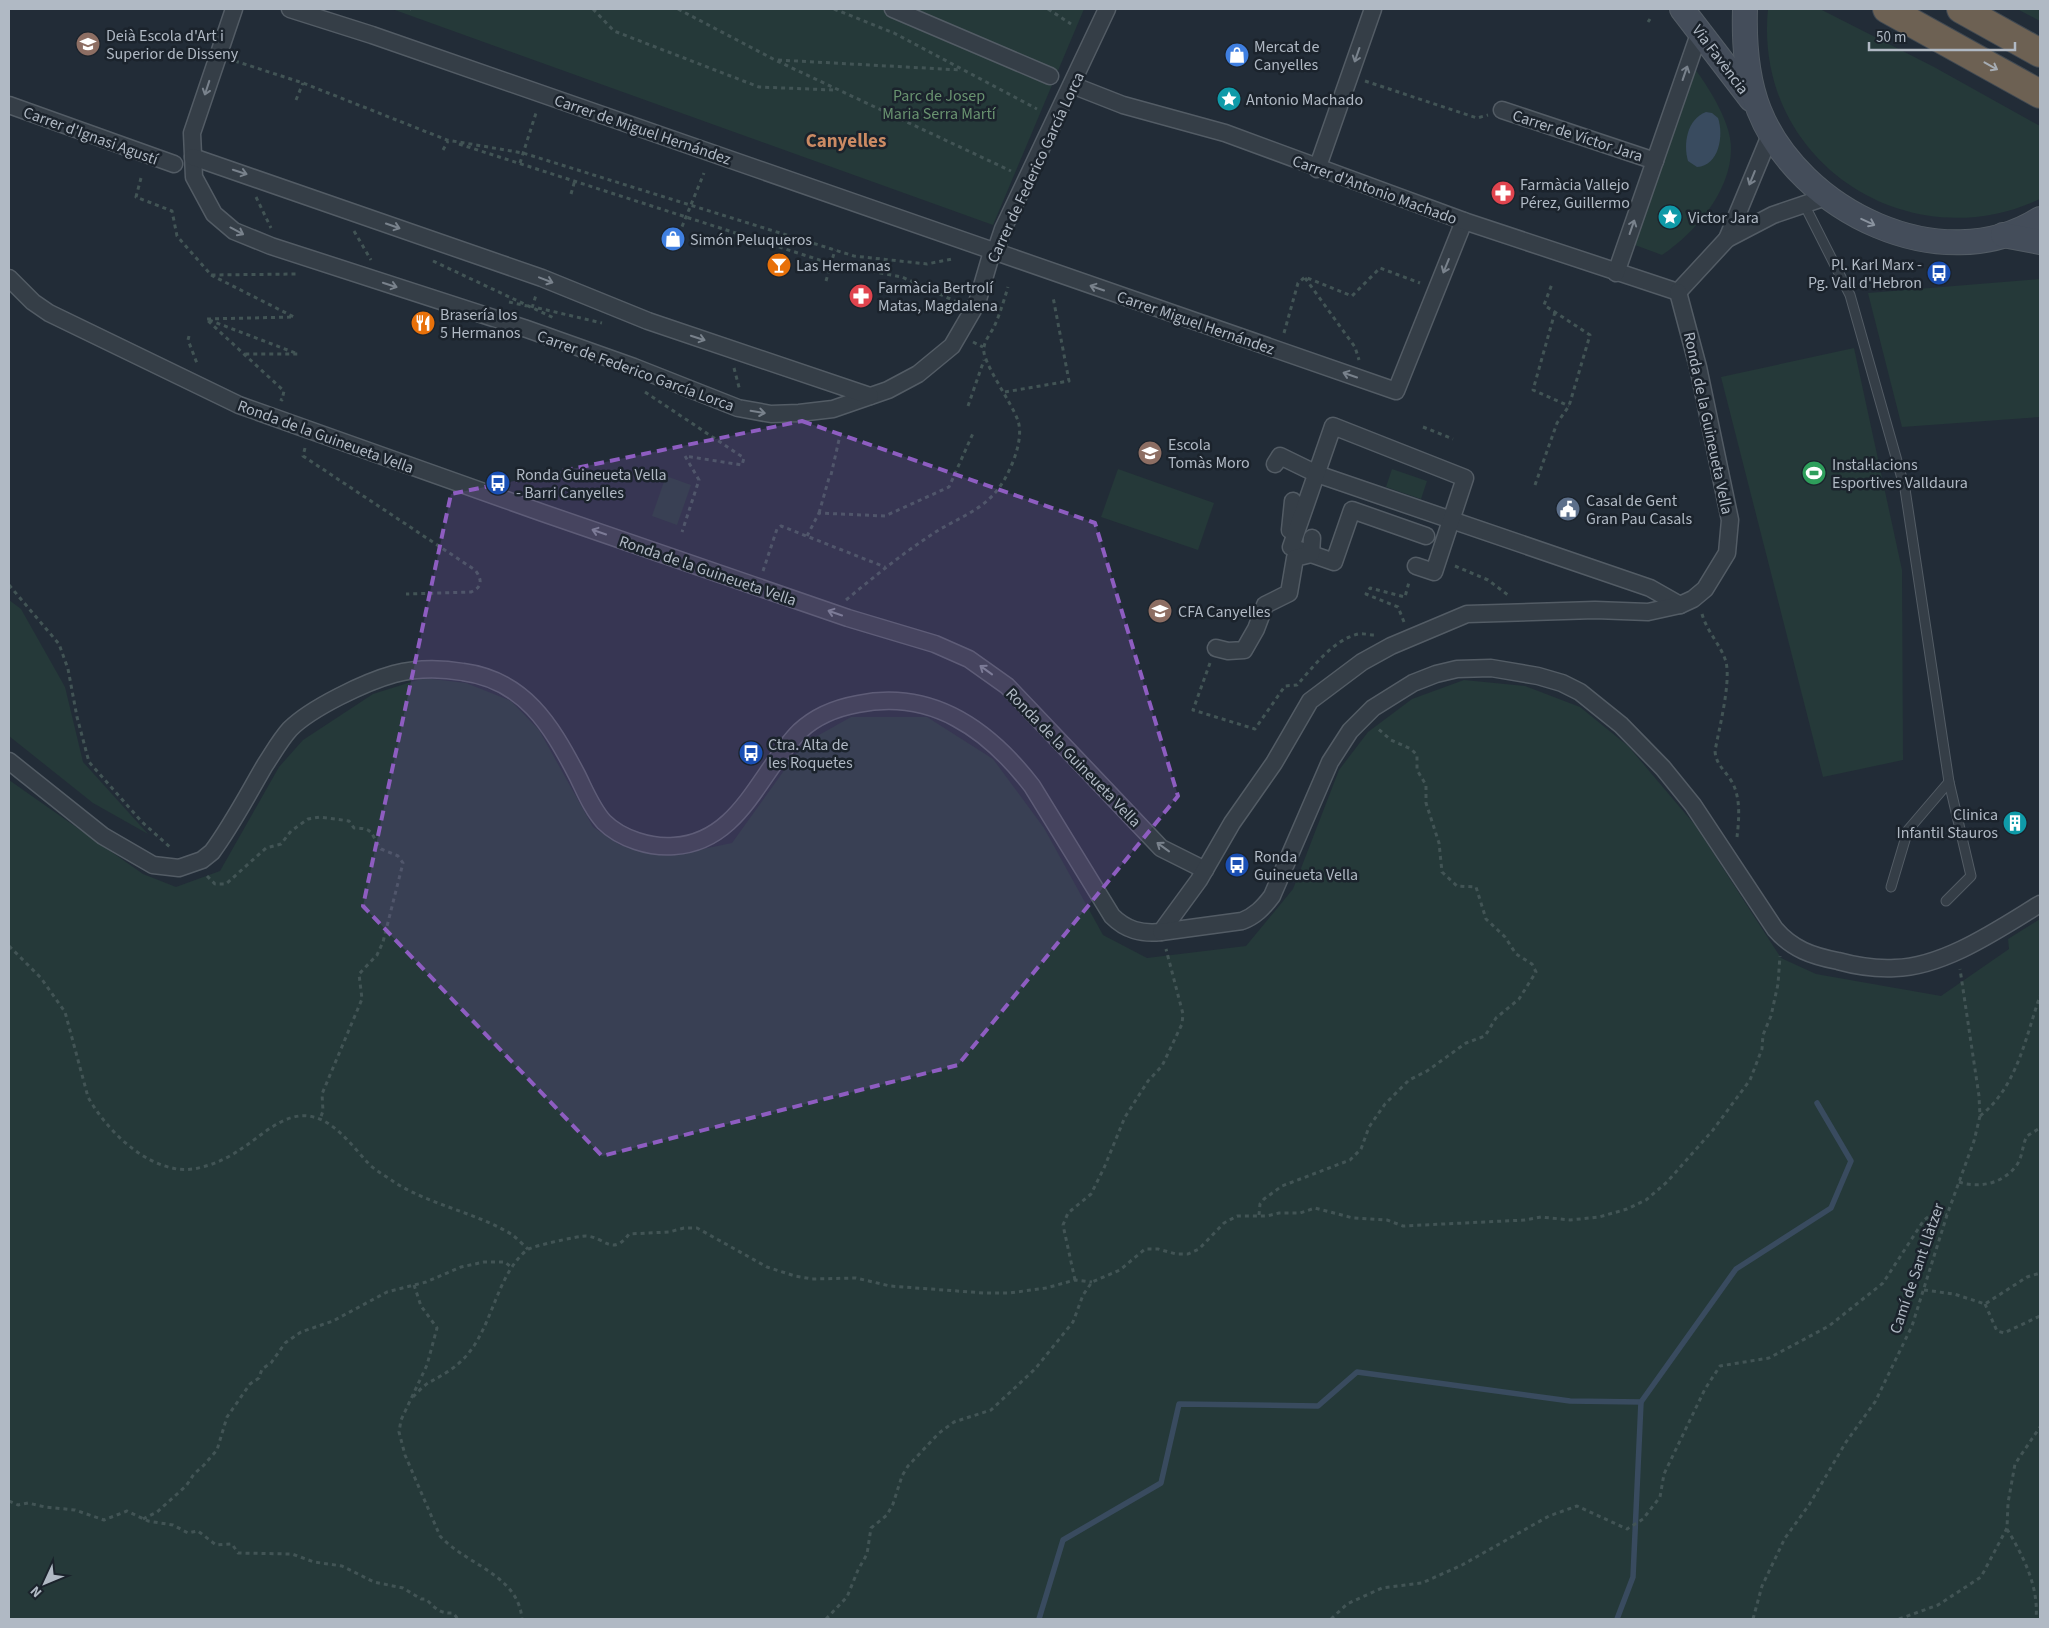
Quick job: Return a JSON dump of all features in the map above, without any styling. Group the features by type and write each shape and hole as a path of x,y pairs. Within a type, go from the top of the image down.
{"highway":[{"path":"1886,9 2040,94"},
{"path":"1961,9 2040,53"}],"main road":[{"name":"Via Favència","path":"1682,9 1758,110"},
{"path":"1745,9 1746,59 1758,110 1771,133 1798,170 1826,197 1869,222 1916,238 1957,241 2004,235 2040,219"},
{"path":"2004,235 2040,242"}],"street":[{"name":"Carrer de Federico García Lorca","path":"234,9 192,133 194,176 214,214 234,231 271,246 524,328 634,367 738,408 771,414 833,409 870,396 918,374 952,346 977,303 991,255 995,253 1003,229 1107,9"},
{"name":"Carrer de Miguel Hernández","path":"290,9 372,34 995,253"},
{"path":"893,9 1050,76"},
{"path":"1317,169 1374,9"},
{"name":"Carrer de Víctor Jara","path":"1616,273 1700,31"},
{"name":"Carrer d'Antonio Machado","path":"1072,85 1123,105 1225,133 1317,169 1464,221 1678,292"},
{"name":"Carrer d'Ignasi Agustí","path":"9,105 174,164"},
{"name":"Carrer de Víctor Jara","path":"1502,110 1654,161"},
{"path":"1727,239 1771,133"},
{"path":"193,157 542,278 648,321 870,396"},
{"path":"1678,292 1727,239 1773,215 1826,197"},
{"name":"Carrer Miguel Hernández","path":"995,253 1396,391 1464,221"},
{"name":"Ronda de la Guineueta Vella","path":"9,278 33,302 49,313 239,405 543,514 848,618 955,652 983,667 1007,686 1161,848 1205,870 1232,823 1274,763 1310,701 1362,662 1391,646 1466,614 1595,610 1648,612 1680,605 1693,599 1705,589 1720,568 1727,554 1730,520 1698,367 1678,292"},
{"path":"1413,573 1434,572 1454,521 1465,478 1333,426 1316,474 1304,535 1291,548 1334,562 1352,510 1426,536"},
{"path":"1275,464 1280,456 1316,474 1650,588 1680,605"},
{"path":"1293,501 1290,530 1304,535"},
{"path":"1216,648 1228,651 1244,650 1256,629 1265,605 1289,594 1295,558 1312,554"},
{"path":"9,762 103,836 153,865 167,868 190,866 212,852 281,739 291,728 320,708 381,678 409,671 447,669 486,676 515,690 541,715 590,802 605,822 627,837 657,845 674,846 701,841 736,818 768,770 793,738 802,728 826,713 876,701 894,700 930,705 975,729 1018,768 1048,811 1112,916 1130,930 1149,934 1252,918 1272,896 1330,762 1350,731 1374,708 1396,693 1428,677 1472,667 1538,676 1562,683 1580,692 1621,725 1669,776 1707,824 1762,912 1786,942 1806,953 1821,958 1880,968 1896,968 1926,963 1959,950 2040,904"},
{"path":"1161,932 1205,870"}],"lane":[{"path":"1804,204 1850,295 1905,489 1948,782 1971,876 1946,901"},
{"path":"1891,887 1908,830 1948,782"}],"path":[{"path":"593,9 614,31 758,87 837,90"},
{"path":"678,9 775,60 1011,171"},
{"path":"834,9 894,33 1037,109"},
{"path":"1048,9 1072,24"},
{"path":"230,59 303,82 447,140 832,264 902,278 961,304"},
{"path":"775,60 964,70"},
{"path":"1361,80 1478,118 1502,110"},
{"path":"296,100 303,82"},
{"path":"520,163 536,113"},
{"path":"443,150 447,140"},
{"path":"447,140 523,153 854,256 927,264 952,259"},
{"path":"679,234 704,173"},
{"path":"141,178 136,197 172,211 178,236 211,275 294,316 206,319"},
{"path":"571,194 575,180"},
{"path":"255,196 272,230"},
{"path":"353,229 376,266"},
{"path":"826,281 835,250"},
{"path":"427,258 556,319"},
{"path":"1304,277 1352,296 1380,268 1425,285"},
{"path":"211,275 304,274"},
{"path":"1282,339 1298,283 1304,277"},
{"path":"1304,277 1355,347 1359,360"},
{"path":"1535,485 1556,422 1569,406 1590,335 1544,305 1552,284"},
{"path":"968,406 984,360 983,347 995,326 1008,288"},
{"path":"529,315 538,289"},
{"path":"1005,392 1069,381 1053,297"},
{"path":"504,302 609,325"},
{"path":"1555,312 1533,390 1569,406"},
{"path":"206,319 298,354 245,354"},
{"path":"206,319 284,392 282,400"},
{"path":"189,336 188,340 198,366"},
{"path":"844,602 886,567 935,532 970,513 995,494 1010,467 1020,442 1019,422 1005,392 984,360"},
{"path":"734,367 741,395"},
{"path":"645,392 744,458 742,465 685,456 699,480 682,532"},
{"path":"1423,427 1453,439"},
{"path":"807,536 819,513 841,431"},
{"path":"819,513 885,516 949,487 974,431"},
{"path":"305,448 302,456 475,570 480,577 481,584 478,590 472,592 406,594"},
{"path":"765,567 777,529 781,526 886,567"},
{"path":"1438,559 1488,580 1509,596"},
{"path":"1406,628 1398,607 1366,594 1370,588 1405,597 1413,573"},
{"path":"9,585 59,644 68,669 77,717 89,762 142,822 190,866 205,874 215,884 226,884 266,848 281,844 291,830 308,819 320,818 349,821 354,828 367,828 373,833 381,849 398,856 403,863 377,955 359,974 362,999 322,1094 323,1111 320,1119"},
{"path":"1702,612 1706,626 1720,650 1727,668 1728,675 1715,751 1716,760 1732,782 1736,793 1739,820 1737,837"},
{"path":"1216,648 1193,710 1255,729 1285,686 1297,685 1318,661 1341,642 1359,634 1376,636"},
{"path":"1260,1215 1260,1204 1282,1186 1350,1160 1361,1149 1369,1127 1385,1104 1409,1080 1427,1071 1466,1043 1485,1036 1496,1018 1519,999 1536,972 1532,964 1516,954 1505,937 1486,920 1476,887 1457,886 1442,872 1439,843 1426,803 1426,786 1417,770 1417,755 1411,749 1391,740 1373,725 1374,708"},
{"path":"1731,829 1740,845"},
{"path":"1075,1280 1064,1225 1066,1219 1077,1204 1090,1194 1104,1168 1125,1117 1148,1081 1162,1066 1183,1020 1171,965 1161,932"},
{"path":"413,1397 467,1355 488,1322 510,1267 528,1250 540,1244 550,1244 583,1236 592,1237 610,1246 617,1245 629,1234 670,1232 684,1228 697,1228 767,1267 795,1276 812,1279 856,1278 890,1286 1009,1293 1046,1288 1075,1280 1092,1282 1120,1270 1145,1250 1158,1249 1176,1254 1188,1254 1199,1249 1224,1223 1237,1216 1300,1213 1315,1208 1353,1218 1387,1220 1403,1226 1438,1226 1466,1222 1525,1220 1541,1217 1570,1220 1599,1217 1627,1209 1646,1200 1667,1182 1713,1130 1750,1080 1762,1049 1763,1035 1772,1016 1778,984 1780,950 1786,942"},
{"path":"9,946 41,978 65,1012 84,1082 94,1108 125,1141 150,1159 179,1169 200,1167 240,1150 274,1126 291,1118 306,1116 320,1119 343,1136 371,1166 395,1182 424,1198 512,1234 528,1250"},
{"name":"Camí de Sant Llàtzer","path":"1753,1619 1762,1586 1785,1538 1809,1505 1846,1442 1875,1402 1912,1326 1980,1116 1979,1096 1959,950"},
{"path":"1980,1116 1988,1110 2012,1078 2040,996"},
{"path":"1959,1182 1976,1185 1996,1182 2016,1166 2025,1148 2027,1136 2040,1128"},
{"path":"1331,1619 1347,1604 1382,1588 1422,1583 1462,1565 1549,1516 1577,1506 1627,1529 1643,1519 1660,1497 1664,1474 1705,1389 1720,1366 1769,1358 1829,1326 1883,1283 1924,1220 1936,1212 1947,1215"},
{"path":"143,1519 157,1512 186,1486 194,1474 204,1465 216,1450 227,1417 250,1384 259,1378 262,1369 271,1363 285,1343 301,1332 333,1321 387,1292 414,1285 462,1267 484,1262 505,1262 510,1267"},
{"path":"1985,1304 2027,1277 2040,1273"},
{"path":"826,1619 847,1597 867,1554 871,1528 890,1510 908,1466 938,1433 954,1422 991,1410 1035,1369 1073,1322 1083,1295 1092,1282"},
{"path":"414,1285 421,1306 437,1328 427,1365 401,1420 400,1432 405,1455 440,1536 448,1545 504,1581 517,1599 522,1619"},
{"path":"1924,1290 1954,1294 1985,1304 1997,1331 2004,1333 2040,1316"},
{"path":"1899,1619 1938,1604 1981,1577 2007,1528 2008,1503 2015,1464 2040,1427"},
{"path":"9,1501 18,1505 28,1503 45,1508 75,1510 104,1520 127,1511 153,1523 173,1525 188,1533 198,1531 216,1545 232,1544 238,1553 292,1554 314,1562 342,1566 374,1582 403,1588 421,1599 426,1599 435,1609 444,1614 453,1613 458,1619"},
{"path":"2007,1528 2030,1574 2036,1619"}],"highlighted area":[{"path":"802,421 1095,523 1178,796 958,1065 602,1156 363,906 451,494"}],"green space":[{"name":"Parc de Josep Maria Serra Martí","path":"392,9 1084,9 993,225"},
{"path":"1768,9 1820,9 1934,67 2040,126 2040,199 1989,215 1938,217 1891,206 1848,184 1812,152 1785,111 1770,63"},
{"path":"2017,9 2040,9 2040,21"},
{"path":"1695,69 1713,96 1728,129 1731,149 1729,165 1725,180 1709,210 1687,235 1662,255 1635,245"},
{"path":"2040,279 2040,417 1902,427 1868,293"},
{"name":"Instal·lacions Esportives Valldaura","path":"1854,348 1902,570 1903,760 1823,777 1721,377"},
{"path":"1118,469 1214,503 1198,550 1101,517"},
{"path":"1392,469 1427,481 1421,499 1386,487"},
{"path":"666,476 691,485 677,525 652,516"},
{"path":"9,600 21,609 65,687 83,762 148,834 93,803 9,736"},
{"path":"424,678 466,683 511,701 539,730 593,827 620,845 669,856 732,843 803,744 851,717 927,717 993,759 1044,828 1103,935 1147,958 1246,946 1293,889 1339,770 1368,732 1412,699 1464,680 1525,686 1580,707 1628,746 1695,825 1781,958 1816,974 1941,996 2009,949 2008,939 2040,919 2040,1619 9,1619 9,780 143,874 176,887 220,871 279,767 303,740 373,694"}],"water":[{"path":"1706,112 1712,113 1718,118 1720,141 1715,156 1704,165 1697,167 1688,161 1686,140 1694,120"}],"waterway":[{"path":"1039,1619 1063,1540 1161,1483 1179,1404 1318,1406 1357,1372 1570,1401 1641,1402 1736,1269 1831,1208 1851,1161 1817,1103"},
{"path":"1617,1619 1633,1577 1641,1402"}],"place":[{"name":"Deià Escola d'Art i Superior de Disseny","path":"88,44"},
{"name":"Mercat de Canyelles","path":"1237,55"},
{"name":"Antonio Machado","path":"1229,99"},
{"name":"Farmàcia Vallejo Pérez, Guillermo","path":"1503,193"},
{"name":"Victor Jara","path":"1670,217"},
{"name":"Simón Peluqueros","path":"673,239"},
{"name":"Las Hermanas","path":"779,265"},
{"name":"Pl. Karl Marx - Pg. Vall d'Hebron","path":"1939,273"},
{"name":"Farmàcia Bertrolí Matas, Magdalena","path":"861,296"},
{"name":"Brasería los 5 Hermanos","path":"423,323"},
{"name":"Escola Tomàs Moro","path":"1150,453"},
{"name":"Instal·lacions Esportives Valldaura","path":"1814,473"},
{"name":"Ronda Guineueta Vella - Barri Canyelles","path":"498,483"},
{"name":"Casal de Gent Gran Pau Casals","path":"1568,509"},
{"name":"CFA Canyelles","path":"1160,611"},
{"name":"Ctra. Alta de les Roquetes","path":"751,753"},
{"name":"Clinica Infantil Stauros","path":"2015,823"},
{"name":"Ronda Guineueta Vella","path":"1237,865"}],"district":[{"name":"Canyelles","path":"846,140"}]}
